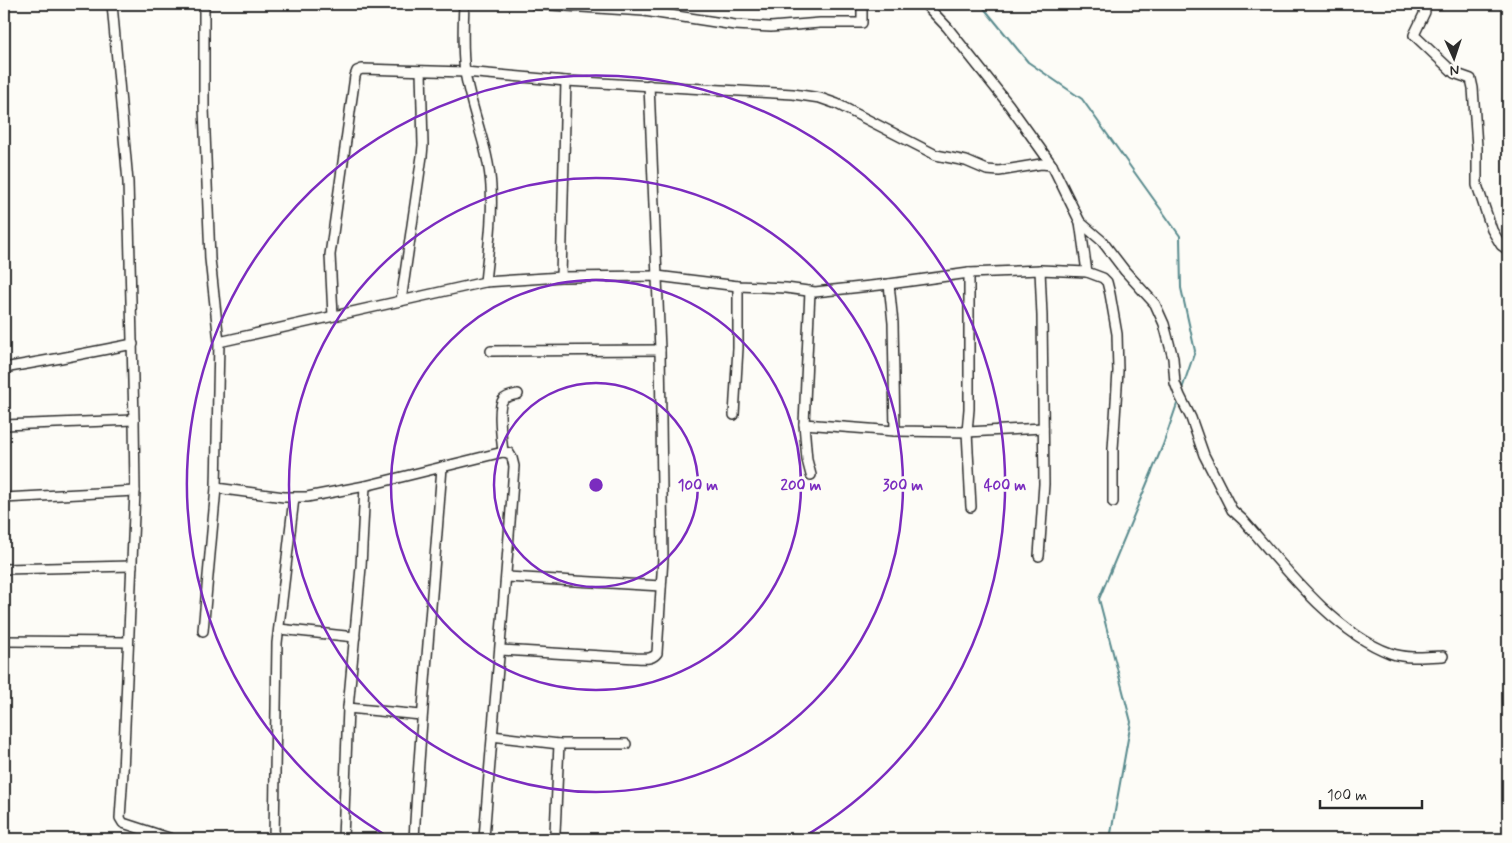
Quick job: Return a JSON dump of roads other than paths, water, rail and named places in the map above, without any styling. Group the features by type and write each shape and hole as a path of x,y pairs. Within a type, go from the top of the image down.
{"street":[{"path":"112,4 128,182 135,492 120,818 123,823 172,839"},
{"path":"203,631 216,488 219,342 210,249 204,108 204,4"},
{"path":"464,4 463,50 465,72 491,186 490,235 485,282"},
{"path":"534,4 644,11 735,25 771,27 820,23 862,23 862,4"},
{"path":"925,4 947,27 1052,165 1080,222 1088,272"},
{"path":"1422,4 1425,12 1414,34 1454,73 1471,78 1477,147 1476,185 1492,230 1500,245 1508,250"},
{"path":"333,316 330,255 355,76 357,71 362,69 465,72 793,94 820,98 847,108 936,155 966,161 987,170 1000,172 1041,164 1052,165"},
{"path":"402,301 423,151 421,70"},
{"path":"561,277 566,80"},
{"path":"501,650 636,658 649,658 657,653 663,558 660,350 649,85"},
{"path":"1080,222 1102,241 1125,271 1155,304 1164,324 1177,389 1192,418 1204,455 1232,510 1312,597 1338,622 1366,642 1392,654 1443,656"},
{"path":"219,342 485,282 561,277 657,276 738,286 810,291 889,284 969,273 1040,270 1088,272 1103,278 1107,282 1117,334 1118,371 1113,449 1113,502"},
{"path":"1039,556 1044,484 1040,270"},
{"path":"969,273 970,401 967,432 971,507"},
{"path":"889,284 893,323 896,430"},
{"path":"734,414 738,348 738,286"},
{"path":"810,291 804,424 807,460 811,475"},
{"path":"4,368 133,344"},
{"path":"491,351 660,350"},
{"path":"503,452 502,400 518,394"},
{"path":"4,425 134,420"},
{"path":"804,424 967,432 1043,428"},
{"path":"216,488 294,498 306,497 365,486 503,452 509,453 514,466 507,577 484,839"},
{"path":"414,839 421,715 442,467"},
{"path":"343,839 348,708 361,567 365,486"},
{"path":"4,498 135,492"},
{"path":"274,839 275,730 279,629 294,498"},
{"path":"4,569 132,566"},
{"path":"507,577 661,586"},
{"path":"279,629 355,637"},
{"path":"4,640 128,642"},
{"path":"348,708 421,715"},
{"path":"492,736 559,744 626,744"},
{"path":"555,833 559,744"}],"waterway":[{"path":"944,9 983,7 1028,62 1082,99 1180,236 1181,288 1195,351 1181,392"},
{"path":"1110,839 1131,722 1099,599 1163,445 1178,401"}]}
